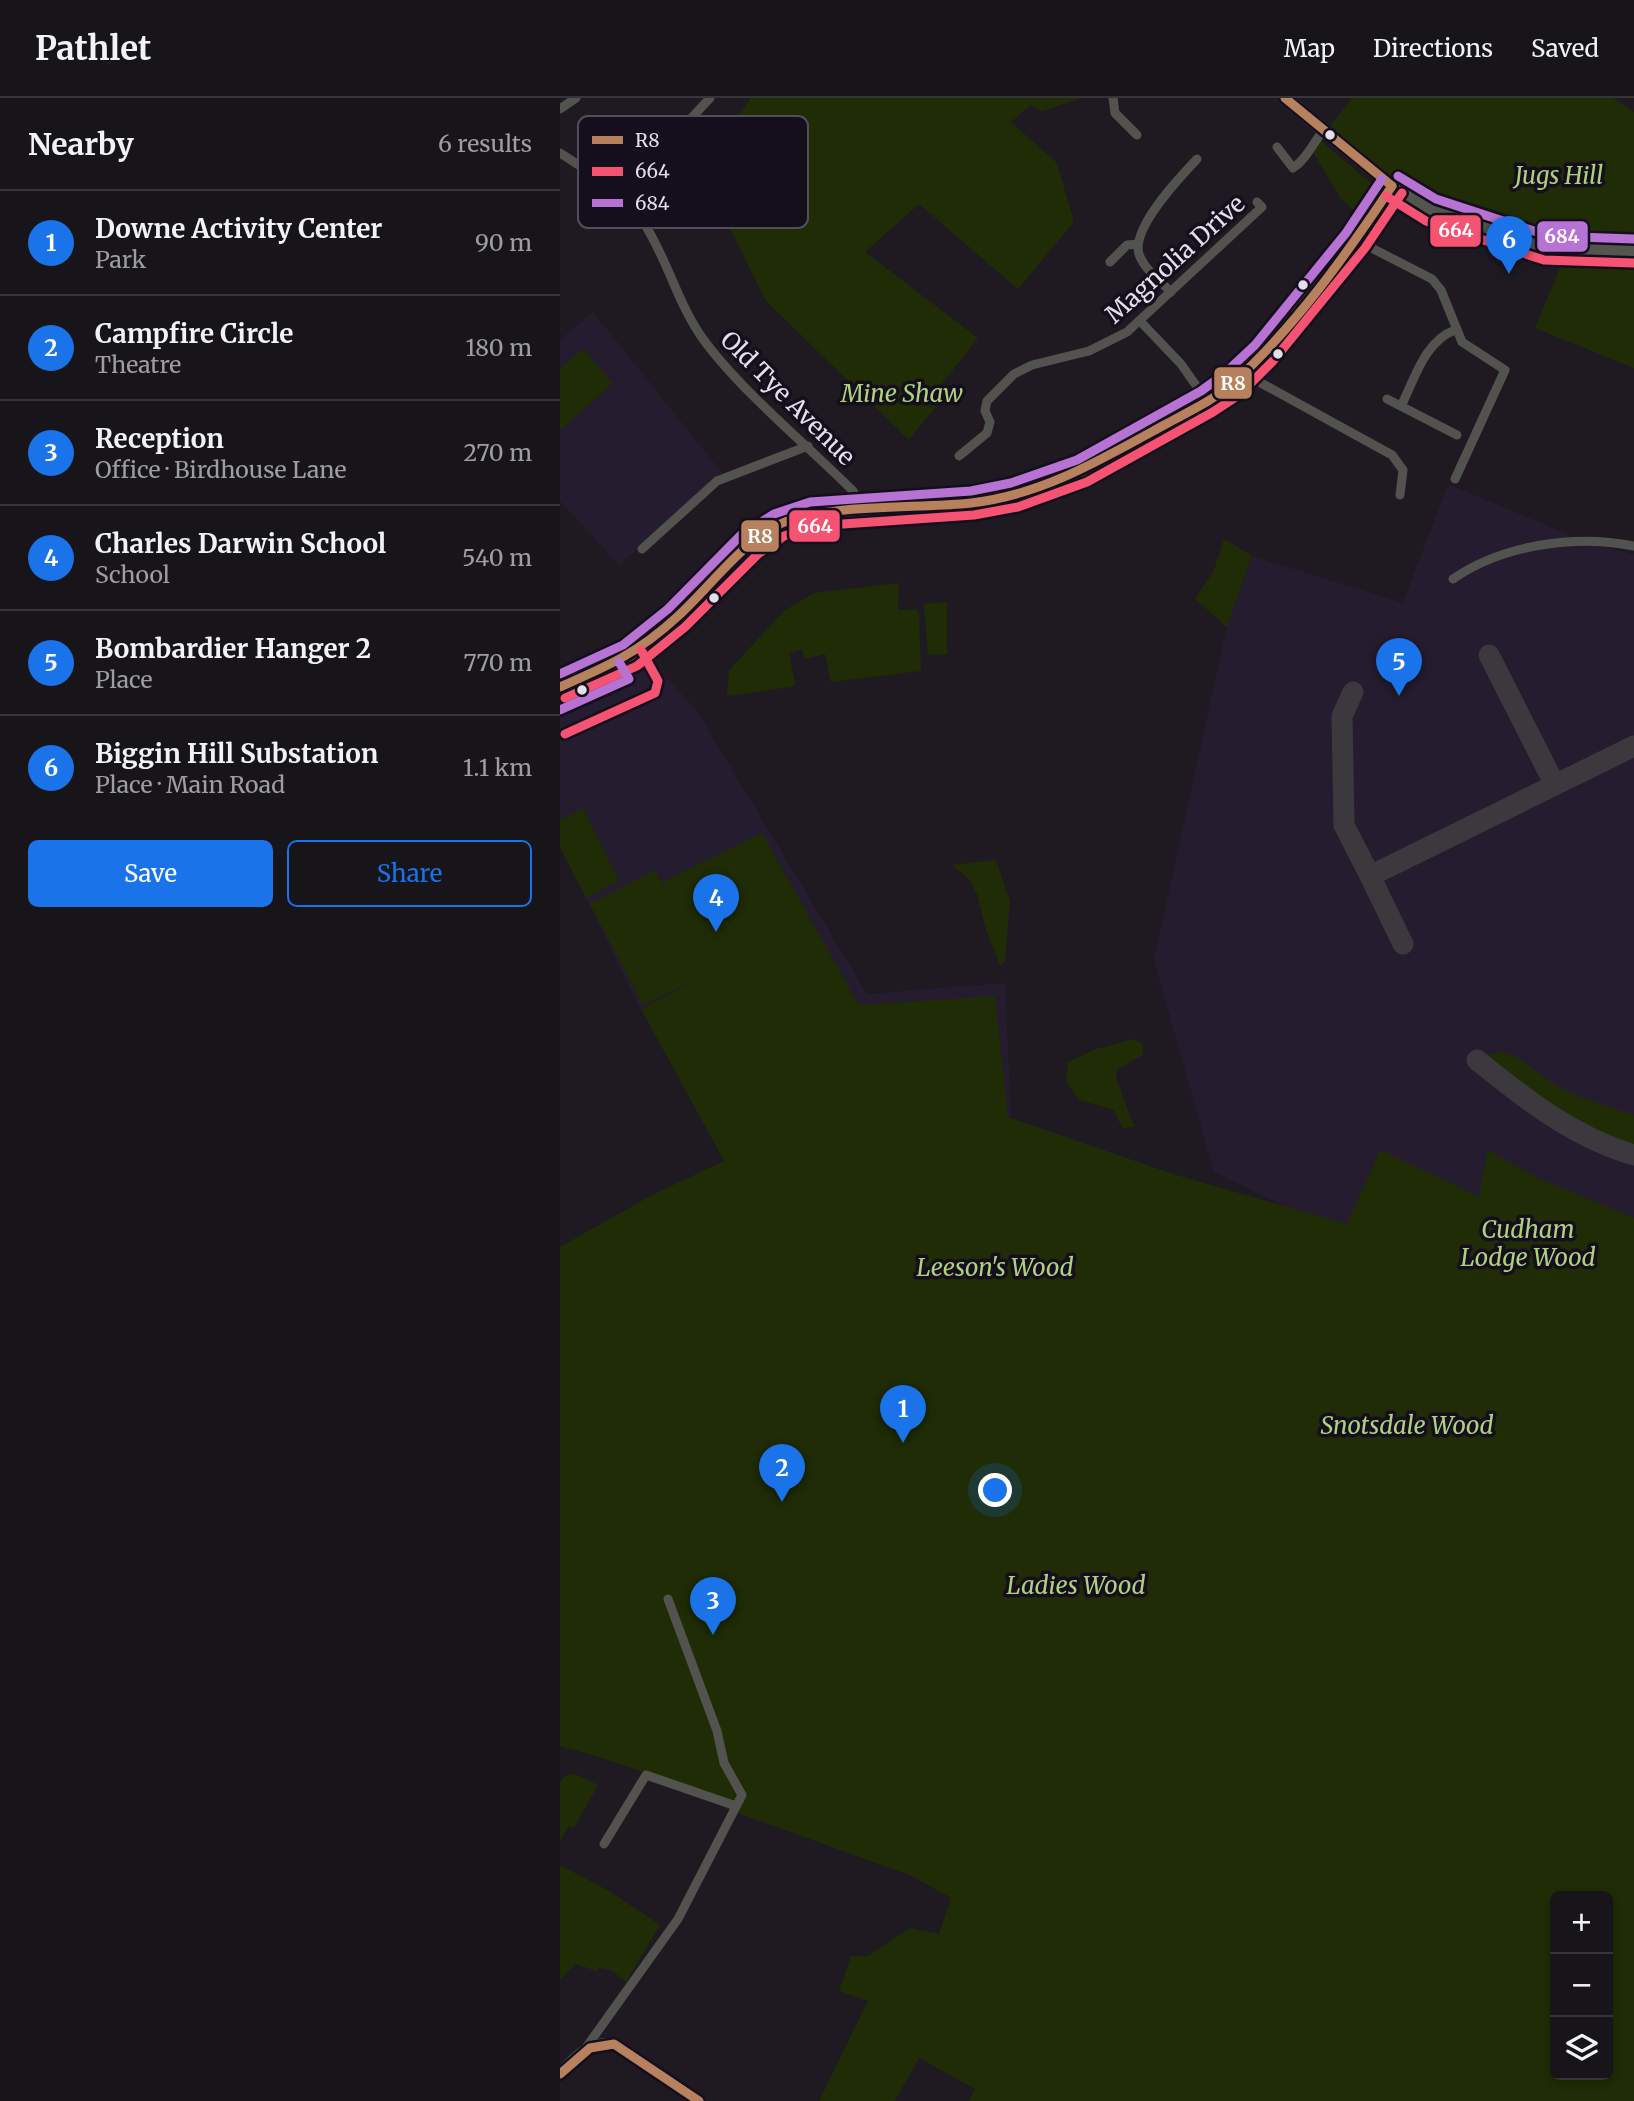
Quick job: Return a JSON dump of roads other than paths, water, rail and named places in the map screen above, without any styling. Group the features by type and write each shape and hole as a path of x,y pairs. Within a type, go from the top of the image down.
{"main road":[{"path":"1285,98 1299,104 1323,131 1392,186 1431,209 1548,248 1634,251"}],"street":[{"path":"560,109 576,98"},
{"path":"693,116 710,98"},
{"path":"1113,98 1115,113 1137,135"},
{"path":"1277,147 1293,168 1303,162 1308,149 1323,131"},
{"name":"Old Tye Avenue","path":"560,153 578,166"},
{"path":"1171,292 1144,263 1138,244 1141,231 1157,206 1197,159"},
{"path":"560,687 630,656 676,618 750,544 779,525 812,514 973,503 1044,486 1082,471 1207,401 1247,372 1356,240 1392,186"},
{"name":"Magnolia Drive","path":"959,456 986,433 990,425 985,411 987,401 1014,374 1032,365 1110,343 1140,321 1262,207 1257,202"},
{"name":"Old Tye Avenue","path":"645,228 658,248 701,337 731,372 853,491 859,501 860,511"},
{"path":"1356,240 1435,282 1455,330 1466,347 1505,370 1455,479"},
{"path":"1110,262 1127,245 1138,244"},
{"path":"1140,321 1181,363 1207,401"},
{"path":"1402,404 1431,348 1442,336 1455,330"},
{"path":"1247,372 1261,383 1392,456 1403,470 1400,495"},
{"path":"1387,399 1402,404 1457,435"},
{"path":"642,549 717,481 808,446"},
{"path":"1453,579 1471,566 1511,551 1574,542 1634,546"},
{"path":"560,2074 584,2051 678,1919 742,1795 724,1763 717,1731 669,1601"},
{"path":"604,1844 646,1775 736,1806"},
{"path":"584,2051 601,2043 614,2044 699,2101"}],"place":[{"name":"Biggin Hill Substation","path":"1509,274"},
{"name":"Bombardier Hanger 2","path":"1399,696"},
{"name":"Charles Darwin School","path":"716,932"},
{"name":"Downe Activity Center","path":"903,1443"},
{"name":"Campfire Circle","path":"782,1502"},
{"name":"Reception","path":"713,1635"}],"park label":[{"name":"Jugs Hill","path":"1559,175"},
{"name":"Mine Shaw","path":"902,393"},
{"name":"Cudham Lodge Wood","path":"1528,1243"},
{"name":"Leeson's Wood","path":"995,1267"},
{"name":"Snotsdale Wood","path":"1407,1425"},
{"name":"Ladies Wood","path":"1076,1585"}]}
